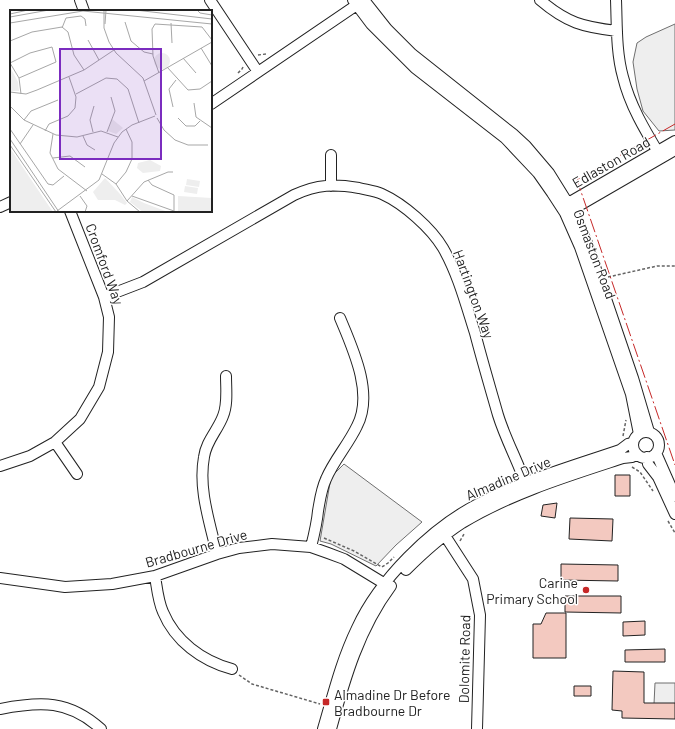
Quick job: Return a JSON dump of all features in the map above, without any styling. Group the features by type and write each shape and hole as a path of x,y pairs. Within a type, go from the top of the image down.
{"street":[{"path":"80,0 84,10"},
{"path":"210,0 258,72"},
{"path":"540,0 561,16 576,24 591,28 618,31"},
{"path":"616,0 620,62 628,92 636,112 659,154"},
{"path":"212,103 359,1"},
{"name":"Osmaston Road","path":"359,1 380,34 415,68 505,138 538,172 567,208 587,243 599,278 635,384 643,414 644,433"},
{"name":"Edlaston Road","path":"567,208 659,154 675,141"},
{"name":"Edlaston Road","path":"659,154 675,150"},
{"path":"331,155 331,186"},
{"name":"Hartington Way","path":"104,297 143,282 294,194 306,189 318,186 347,186 382,194 414,215 431,232 442,247 452,267 467,307 501,424 527,487"},
{"path":"0,206 10,202"},
{"name":"Osmaston Road","path":"567,208 644,433"},
{"name":"Cromford Way","path":"0,466 30,456 56,442 80,419 99,387 108,352 109,317 104,297 70,212"},
{"path":"311,547 321,491 329,470 358,425 364,407 358,364 340,318"},
{"path":"217,554 207,511 202,471 207,445 224,415 226,403 226,376"},
{"path":"652,455 642,457 637,454 633,443 635,438 644,433 656,436 658,440 659,445 648,464 658,477 672,517"},
{"path":"56,442 76,474"},
{"name":"Almadine Drive","path":"622,454 628,444 633,443"},
{"name":"Almadine Drive","path":"323,729 343,659 357,627 372,601 415,561 443,532 527,487 622,454 632,457 637,454"},
{"path":"652,455 675,496"},
{"name":"Dolomite Road","path":"443,532 473,579 480,615 477,729"},
{"name":"Bradbourne Drive","path":"0,578 65,587 112,584 155,576 217,554 239,548 266,545 311,547 344,559 388,585"},
{"path":"155,576 158,596 163,612 179,638 204,658 218,665 232,669"},
{"name":"Almadine Drive","path":"331,729 349,665 362,633 388,585"},
{"path":"0,709 23,704 46,703 69,709 89,719 101,729"}],"path":[{"path":"234,77 242,69 243,63 249,59"},
{"path":"599,278 657,266 675,266"},
{"path":"626,418 625,429 618,448 626,464 640,472 656,497"},
{"path":"672,517 675,533"},
{"path":"452,547 457,544 464,533"},
{"path":"232,669 252,684 329,707"}],"shaded area":[{"path":"675,24 675,130 659,131 643,111 637,89 633,62 637,43 646,37"},
{"path":"344,464 422,522 396,545 376,566 331,544 320,541 331,477"},
{"path":"655,683 675,683 675,704 654,704"}],"building":[{"path":"615,475 630,475 630,496 615,496"},
{"path":"557,503 555,518 541,516 543,505"},
{"path":"570,518 613,519 612,541 569,539"},
{"path":"561,564 618,565 618,581 561,580"},
{"path":"565,596 621,596 621,613 565,612"},
{"path":"546,613 566,613 566,658 533,658 533,624 541,624"},
{"path":"645,621 645,635 623,636 623,622"},
{"path":"665,649 665,662 625,662 625,650"},
{"path":"613,671 644,672 644,703 675,703 675,719 622,718 622,711 612,710"},
{"path":"574,686 591,686 591,696 574,696"}],"power":[{"path":"675,124 577,180 675,465"}],"place":[{"name":"Carine Primary School","path":"586,590"},
{"name":"Almadine Dr Before Bradbourne Dr","path":"326,702"}]}
